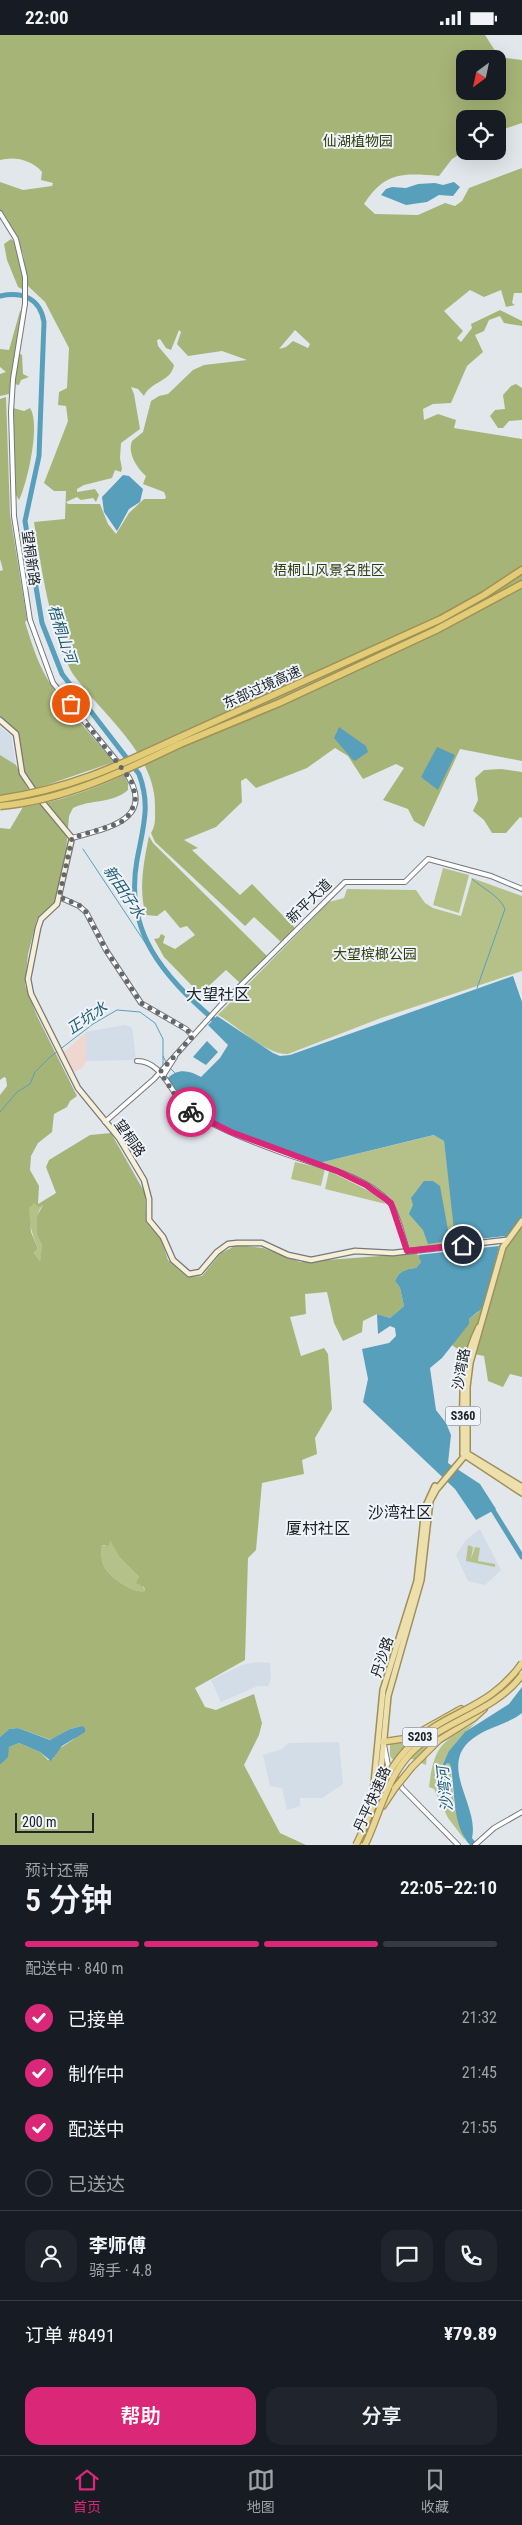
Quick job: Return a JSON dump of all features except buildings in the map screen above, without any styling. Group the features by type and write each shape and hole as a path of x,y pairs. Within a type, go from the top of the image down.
{"highway":[{"name":"东部过境高速","path":"0,806 75,790 120,773 178,742 441,619 484,595 522,570"},
{"name":"东部过境高速","path":"0,799 44,792 76,783 279,703 436,630 522,584"},
{"name":"丹平快速路","path":"356,1845 389,1771 408,1747 435,1727 492,1695 513,1676 522,1663"},
{"name":"丹平快速路","path":"365,1845 395,1774 411,1753 432,1735 488,1705 511,1688 522,1675"},
{"path":"380,1741 409,1737 481,1700 513,1676"},
{"path":"375,1821 395,1788 439,1739 474,1718 488,1705"}],"main road":[{"path":"0,720 16,735 20,765 26,780 72,838"},
{"name":"望桐路","path":"72,838 59,897 54,908 41,919 28,979 30,993 78,1088 125,1147 144,1180 150,1199 149,1220 163,1237 173,1260 189,1274 200,1272 217,1252 228,1244 237,1243 262,1243 288,1255 311,1260 355,1251 384,1253 506,1241"},
{"name":"沙湾路","path":"465,1454 462,1384 465,1362 473,1347 483,1319 506,1241 522,1221"},
{"path":"465,1454 477,1465 522,1493"},
{"path":"456,1465 465,1454"},
{"path":"465,1454 522,1487"},
{"path":"456,1465 466,1462 477,1465"},
{"name":"丹沙路","path":"360,1845 372,1806 388,1696 421,1579 430,1501 441,1481 456,1465"},
{"name":"丹沙路","path":"365,1845 375,1821 380,1741"}],"street":[{"name":"望桐新路","path":"0,213 10,227 21,253 26,289 13,379 11,412 14,516 30,620 41,654 54,683 122,767 135,787 136,797 131,813 120,823 72,838"},
{"name":"新平大道","path":"105,1122 162,1073 204,1023 344,882 405,882 428,859 491,877 522,889"},
{"path":"59,897 79,905 86,912 106,950 141,1003 186,1029 193,1036"},
{"path":"137,1061 145,1062 162,1073 179,1101 199,1117 282,1153 346,1175 388,1200 393,1206 410,1251"},
{"path":"380,1741 388,1765 402,1788 458,1845"},
{"path":"475,1845 486,1835 522,1812"}],"shaded area":[{"path":"0,727 11,736 16,765 0,755"},
{"path":"124,1025 131,1027 133,1032 136,1060 86,1061 86,1032"},
{"path":"86,1032 86,1061 82,1068 72,1073 63,1053"},
{"path":"480,1529 501,1570 485,1585 468,1581 456,1555 466,1540"},
{"path":"257,1662 270,1663 271,1678 268,1686 258,1686 221,1702 211,1680 242,1665"},
{"path":"339,1742 343,1784 322,1798 300,1798 300,1806 287,1810 282,1788 270,1786 263,1755 282,1749 288,1743"}],"green space":[{"name":"梧桐山风景名胜区","path":"0,35 485,35 495,50 456,50 456,100 506,100 506,58 522,60 522,123 506,128 506,110 456,110 456,157 439,176 405,175 387,180 372,193 364,204 375,214 418,215 445,203 455,206 462,201 469,188 522,168 522,293 514,293 512,303 515,305 506,307 501,290 484,297 470,290 444,311 463,331 457,338 461,342 472,328 471,324 500,310 522,321 522,326 504,323 500,316 489,320 484,331 475,335 483,352 467,366 451,403 433,404 423,409 424,420 438,414 456,420 454,428 522,439 522,761 460,749 424,827 414,821 408,809 383,800 404,768 396,764 363,779 348,756 335,748 307,768 256,788 246,778 241,781 242,802 216,827 184,840 198,848 192,850 240,895 252,884 295,928 281,942 254,917 245,926 155,842 151,833 155,821 154,791 142,760 122,731 74,675 63,651 51,615 34,522 65,519 66,491 54,491 44,483 68,421 66,406 58,405 59,392 67,388 69,348 45,302 28,286 23,254 8,222 0,212 0,182 23,190 52,186 53,183 41,180 42,172 28,162 0,160","holes":["179,330 181,332 177,344 188,356 222,351 247,360 204,365 193,370 168,394 159,396 151,401 143,432 132,441 131,450 136,465 146,476 143,484 164,492 166,497 165,499 144,499 129,513 116,534 108,524 100,504 68,504 66,502 77,497 81,500 93,498 96,502 99,495 95,489 77,492 77,489 84,485 112,478 115,470 121,472 121,443 140,429 131,387 138,389 144,396 151,387 169,375 174,365 158,346 157,340 160,339 166,348 171,350","295,330 310,344 308,348 293,341 286,347 279,349"]},
{"path":"11,239 18,248 20,255 22,289 18,287 7,260 4,244"},
{"path":"20,311 9,394 0,396 0,374 6,372 0,367 0,349 9,350"},
{"path":"18,353 22,355 23,374 29,377 21,380 19,385 14,384"},
{"path":"516,384 522,388 522,420 509,421 503,428 498,428 490,416 495,410 505,409 503,395 511,386"},
{"path":"6,397 10,514 27,620 25,622 37,659 48,680 71,712 114,762 38,788 33,788 22,770 16,733 13,728 0,718 0,571 3,570 0,559 0,399"},
{"path":"13,408 24,411 30,408 34,427 32,454 26,481 19,500 16,495"},
{"path":"0,755 16,765 29,791 0,795"},
{"path":"501,769 522,772 522,818 520,817 506,833 492,833 484,820 473,811 478,800 475,778 484,770"},
{"path":"124,775 128,783 128,790 122,794 73,808 69,816 65,865 53,906 37,919 28,954 25,985 37,1016 77,1096 70,1101 67,1107 54,1114 52,1132 38,1143 31,1156 30,1170 39,1186 38,1204 56,1193 46,1167 49,1160 90,1135 111,1133 145,1193 146,1222 161,1239 168,1260 187,1277 202,1276 221,1253 237,1245 263,1248 300,1262 420,1253 421,1262 416,1268 403,1271 395,1281 400,1288 404,1306 390,1318 377,1314 363,1321 362,1332 343,1341 334,1323 327,1292 305,1294 306,1314 290,1317 301,1356 324,1348 328,1354 332,1409 315,1438 317,1454 302,1460 304,1474 262,1483 256,1550 248,1558 245,1660 195,1688 205,1707 216,1710 254,1694 262,1723 259,1735 244,1765 280,1833 306,1845 0,1845 0,1765 7,1755 9,1747 19,1743 40,1752 48,1760 53,1759 56,1751 74,1739 82,1726 70,1729 51,1740 18,1728 9,1729 0,1737 0,1095 7,1086 6,1078 4,1077 0,1080 0,828 10,829 23,807 62,799","holes":["34,1203 39,1207 43,1205 37,1216 37,1234 42,1245 40,1261 34,1253 38,1249 31,1232 29,1208","110,1540 119,1557 139,1577 136,1583 144,1587 145,1591 129,1588 112,1576 105,1568 102,1557 102,1545 109,1546"]},
{"path":"149,836 153,843 267,956 240,983 226,970 200,994 164,957 154,939 159,938 161,934 165,936 163,943 175,949 195,935 187,926 180,928 165,910 157,916 146,915 142,886"},
{"path":"443,868 469,875 459,913 433,905"},
{"name":"大望槟榔公园","path":"472,878 522,896 522,971 381,1018 288,1054 270,1050 261,1045 218,1015 329,902 344,898 347,889 416,890 425,903 433,908 461,916"},
{"path":"435,1135 444,1141 457,1249 409,1250 391,1201 360,1179 319,1163"},
{"path":"295,1162 325,1169 321,1186 291,1179"},
{"path":"329,1171 373,1193 386,1204 325,1189"},
{"path":"34,1203 43,1205 37,1219 42,1244 40,1261 34,1253 38,1249 29,1217 29,1206"},
{"path":"522,1216 522,1377 510,1374 503,1387 488,1381 484,1356 460,1351 452,1345 469,1319 478,1312 492,1275 499,1246"},
{"path":"110,1539 119,1557 139,1577 145,1591 129,1588 112,1576 105,1568 102,1557 102,1545 105,1546"},
{"path":"468,1545 473,1547 471,1559 475,1547 480,1548 478,1561 495,1564 495,1567 466,1561"},
{"path":"456,1707 462,1718 441,1732 432,1741 426,1765 410,1758 399,1767 390,1756 390,1742 405,1742"},
{"path":"476,1723 456,1743 441,1767 447,1763 450,1764 454,1803 465,1840 448,1818 434,1789 429,1787 433,1763 441,1747 454,1735"}],"water":[{"path":"454,182 460,187 453,196 439,195 427,202 406,205 381,195 386,189 392,187 406,188 418,184 435,183 443,185"},
{"path":"123,475 129,476 143,489 140,502 129,509 117,531 104,512 102,497"},
{"path":"339,727 366,746 368,752 355,761 352,759 334,738"},
{"path":"437,747 455,755 438,790 421,777"},
{"path":"513,976 522,1002 522,1216 499,1246 486,1299 481,1309 469,1319 469,1324 442,1358 430,1368 436,1410 446,1423 451,1435 448,1463 480,1484 496,1509 476,1520 455,1489 363,1402 368,1379 362,1349 389,1343 396,1336 395,1328 390,1326 378,1334 377,1314 390,1318 404,1306 400,1288 395,1281 403,1271 416,1268 421,1262 420,1253 456,1248 444,1141 434,1135 319,1163 232,1131 194,1112 180,1100 167,1079 175,1073 183,1071 201,1077 220,1058 228,1045 208,1025 217,1016 273,1053 280,1056 290,1055"},
{"path":"207,1041 218,1052 206,1065 193,1057"},
{"path":"424,1181 433,1181 440,1186 450,1241 428,1244 423,1230 409,1214 413,1205 411,1198"},
{"path":"522,1687 522,1713 478,1735 465,1746 459,1758 458,1770 473,1825 472,1838 478,1845 470,1845 464,1837 457,1817 450,1764 447,1763 441,1768 449,1751 465,1732 509,1704"},
{"path":"82,1726 85,1728 85,1732 62,1746 51,1761 40,1752 19,1743 9,1747 8,1757 0,1765 0,1737 9,1729 18,1728 50,1740 70,1729"}],"pier":[{"path":"505,1236 501,1243 504,1243 499,1246 417,1255 418,1252 453,1247 453,1242"}],"waterway":[{"name":"梧桐山河","path":"0,296 16,295 29,298 39,307 44,322 39,456 25,521 42,623 62,674 139,774 143,786 145,817 134,886 136,909 142,930 151,950 178,986 213,1019"},
{"name":"新田仔水","path":"83,849 148,947"},
{"path":"472,879 495,896 505,909 477,988"},
{"name":"正坑水","path":"0,1112 17,1092 30,1084 35,1072 50,1057 93,1024 117,1010 140,1012 155,1023 163,1039 163,1067"},
{"name":"正坑水","path":"163,1056 167,1064"},
{"path":"169,1067 175,1073"},
{"name":"沙湾河","path":"493,1510 522,1557"}],"way so far":[{"path":"71,704 122,767 135,787 136,797 135,804 127,819 106,828 72,838 59,897 79,905 86,912 106,950 141,1003 152,1011 177,1023 193,1036 160,1072 175,1096 191,1112"}],"district":[{"name":"大望社区","path":"218,994"},
{"name":"沙湾社区","path":"400,1512"},
{"name":"厦村社区","path":"318,1528"}],"route":[{"path":"191,1112 231,1132 282,1153 337,1171 366,1185 388,1200 393,1206 407,1251 463,1245"}],"park label":[{"name":"仙湖植物园","path":"358,141"}]}
